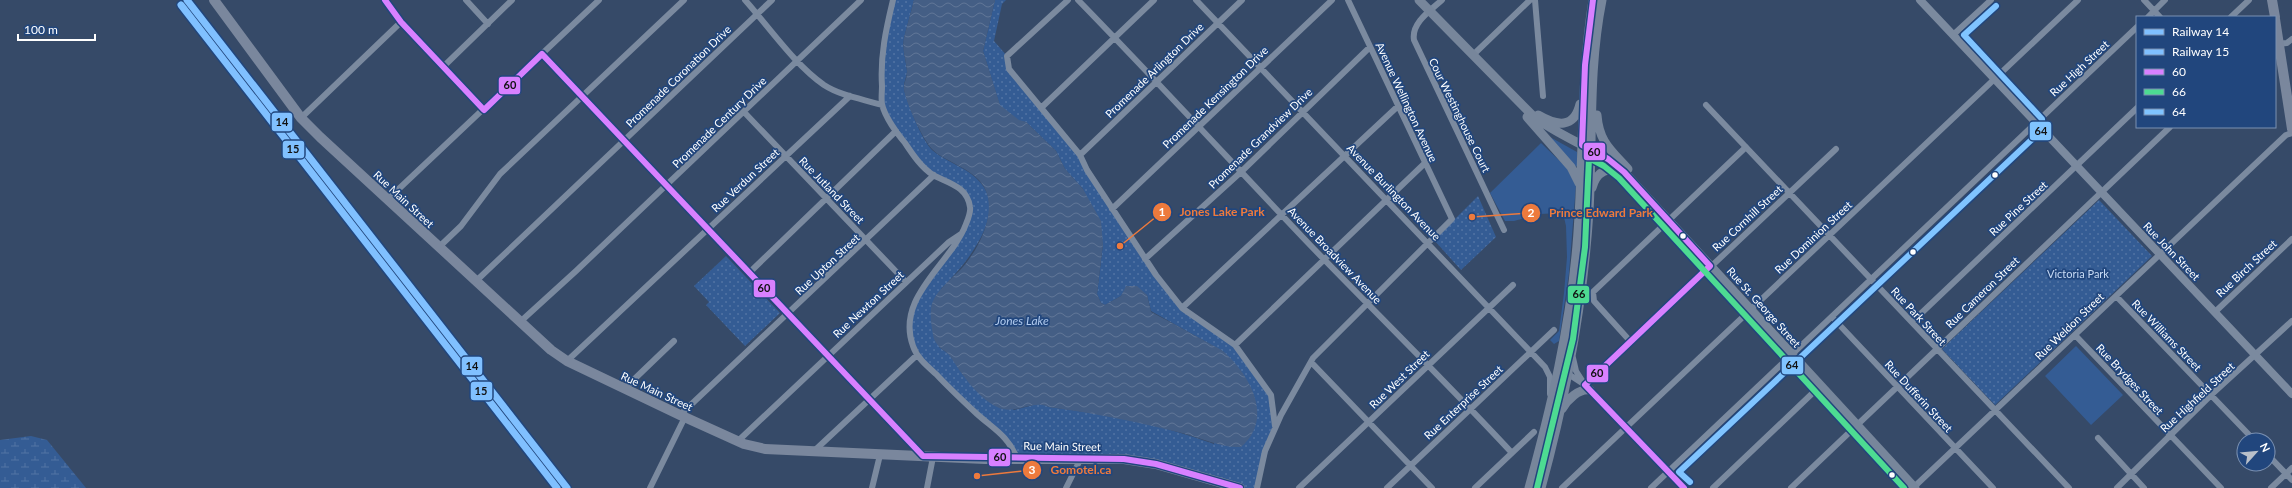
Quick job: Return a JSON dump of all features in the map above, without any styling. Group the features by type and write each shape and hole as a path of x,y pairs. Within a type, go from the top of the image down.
{"main road":[{"name":"Rue Main Street","path":"214,0 301,118 387,200 550,350 568,361 624,388 738,441 765,449 928,457 1124,459 1156,464 1240,488"},
{"path":"1419,0 1496,80 1573,170 1581,189"},
{"path":"1529,488 1559,368 1572,288 1581,189 1584,87 1593,0"},
{"path":"1541,488 1568,374 1583,279 1589,210 1595,52 1602,0"},
{"path":"2272,0 2274,16"},
{"path":"2277,44 2278,59 2289,92 2292,129"},
{"path":"1595,52 1598,122 1601,137 1636,178 1649,198"},
{"path":"1496,80 1535,112 1559,123 1570,122 1575,118 1584,87"},
{"name":"Rue St. George Street","path":"1496,80 1539,122 1616,164 1649,198 1914,488"},
{"path":"1589,210 1595,179 1606,170 1618,172 1649,198"},
{"path":"1560,412 1570,398 1587,387"}],"street":[{"path":"385,0 401,22 484,110"},
{"path":"466,0 488,24"},
{"path":"442,67 512,0"},
{"path":"387,200 599,0"},
{"path":"438,248 461,226 500,174 684,0"},
{"path":"745,0 798,60 804,69 826,86 850,96 882,105"},
{"name":"Promenade Coronation Drive","path":"476,282 625,142 772,0"},
{"name":"Promenade Century Drive","path":"520,322 744,112 860,0"},
{"path":"893,0 884,35 880,63 882,105 896,131 917,160 934,175 957,185 966,195 970,207 969,216 962,234 932,272 914,306 911,316 910,336 917,355 964,402 1003,434 1011,443 1017,458"},
{"path":"1068,0 1007,56 1009,69 1080,155 1087,170 1145,259 1182,308 1195,319 1235,345 1271,395 1275,428"},
{"name":"Avenue Broadview Avenue","path":"1078,0 1157,81 1198,127 1324,259 1512,453"},
{"path":"1041,108 1154,0"},
{"name":"Avenue Burlington Avenue","path":"1196,0 1428,242 1488,308 1545,367 1550,377 1549,410"},
{"name":"Promenade Arlington Drive","path":"1080,155 1242,0"},
{"name":"Promenade Kensington Drive","path":"1112,209 1332,0"},
{"name":"Avenue Wellington Avenue","path":"1348,0 1397,107 1452,219 1428,242"},
{"name":"Cour Westinghouse Court","path":"1442,0 1430,11 1414,30 1415,44 1504,230"},
{"path":"1472,55 1530,0"},
{"path":"1535,0 1543,96"},
{"name":"Rue John Street","path":"1920,0 2159,255 2292,394"},
{"path":"1953,35 1991,0"},
{"name":"Rue Dominion Street","path":"1562,488 2078,0"},
{"path":"2144,0 2159,16"},
{"path":"2149,16 2165,0"},
{"path":"2232,16 2249,0"},
{"path":"301,118 401,22"},
{"name":"Rue High Street","path":"1651,488 2136,28"},
{"path":"2277,44 2287,43 2292,39"},
{"name":"Promenade Grandview Drive","path":"1145,259 1241,172 1370,47"},
{"path":"542,54 868,399 928,457 927,488"},
{"name":"Rue Verdun Street","path":"568,361 708,230 785,155 850,96"},
{"name":"Rue Park Street","path":"1706,105 2069,488"},
{"path":"1182,308 1397,107"},
{"name":"Rue Pine Street","path":"1912,322 2136,109"},
{"name":"Rue Jutland Street","path":"744,112 906,282"},
{"name":"Rue Cameron Street","path":"1791,488 2169,128"},
{"path":"749,273 896,131"},
{"name":"Rue Weldon Street","path":"1914,488 2286,135 2292,133"},
{"path":"1630,341 1594,301 1593,292 1746,147"},
{"name":"Rue Cornhill Street","path":"1587,387 1630,341 1836,149"},
{"path":"1235,345 1425,163"},
{"name":"Rue Upton Street","path":"683,416 787,314 934,175"},
{"name":"Rue Newton Street","path":"738,441 949,242 962,234"},
{"name":"Rue Birch Street","path":"2215,312 2292,239"},
{"path":"1257,488 1265,451 1275,428 1311,362 1367,302 1428,242"},
{"name":"Rue West Street","path":"1298,488 1513,285"},
{"name":"Rue Williams Street","path":"2116,296 2246,432"},
{"name":"Rue Dufferin Street","path":"1832,317 1993,488"},
{"name":"Rue Highfield Street","path":"2117,488 2211,395 2292,321"},
{"name":"Rue Enterprise Street","path":"1387,488 1554,330"},
{"name":"Rue Brydges Street","path":"2075,335 2221,488"},
{"path":"624,388 674,341"},
{"path":"1572,352 1575,369 1587,387 1684,488"},
{"path":"812,452 917,355"},
{"path":"1311,362 1432,488"},
{"path":"1559,368 1587,387"},
{"path":"1713,488 1820,386"},
{"path":"650,488 683,416"},
{"path":"1475,488 1534,432"},
{"path":"2098,438 2130,475 2144,488"},
{"path":"872,488 880,455"},
{"path":"1066,488 1081,458"},
{"path":"2276,463 2292,480"},
{"path":"2271,488 2292,468"}],"green space":[{"path":"893,0 914,0 904,38 907,71 904,89 915,121 932,150 969,172 980,182 988,195 989,209 986,224 980,239 961,267 941,289 939,347 950,355 963,375 1014,410 1041,403 1049,407 1091,413 1153,425 1214,444 1224,352 1151,311 1147,295 1127,286 1121,296 1105,305 1101,303 1097,294 1103,244 1083,189 1065,169 1056,151 1026,122 1019,121 1000,106 983,51 995,0 1006,0 1002,4 994,41 1007,56 1009,69 1080,155 1087,170 1182,308 1235,345 1271,395 1275,428 1257,488 1240,488 1156,464 1017,458 1011,443 926,364 910,336 914,306 953,249 969,216 966,195 934,175 917,160 882,105 884,35"},
{"path":"1550,137 1577,152 1577,166 1575,167"},
{"path":"1541,143 1567,168 1576,185 1569,273 1559,341 1554,344 1550,340 1559,331 1567,257 1566,226 1563,213 1539,214 1514,221 1505,221 1490,193"},
{"path":"1478,196 1496,237 1461,270 1434,240"},
{"name":"Victoria Park","path":"2099,200 2152,256 1995,405 1942,349"},
{"path":"726,256 780,313 745,346 706,305 709,302 694,286"},
{"path":"2076,346 2123,395 2091,425 2045,376"},
{"path":"31,436 47,440 86,488 0,488 0,440"}],"water":[{"name":"Jones Lake","path":"914,0 995,0 983,51 1000,105 1019,120 1026,122 1056,151 1065,169 1083,189 1101,221 1103,244 1097,294 1101,303 1105,305 1121,296 1126,286 1137,286 1147,295 1151,312 1224,352 1234,362 1250,385 1255,398 1257,411 1256,424 1251,436 1241,447 1226,446 1182,433 1042,405 1010,410 997,407 977,392 950,356 935,342 931,320 932,303 943,287 962,268 974,252 984,232 989,211 986,191 982,183 969,171 937,154 932,149 919,129 905,95 904,84 907,67 904,42"}],"rail line":[{"name":"14","path":"187,0 567,488"},
{"name":"15","path":"181,5 557,488"}],"transit line":[{"name":"60","path":"385,0 401,22 484,110 542,54 923,456 1124,459 1156,464 1240,488"},
{"name":"60","path":"1593,0 1585,65 1582,145 1608,159 1624,172 1710,266 1585,385 1684,488"},
{"name":"64","path":"1690,482 1679,472 2043,129 2042,119 1964,35 1996,6"},
{"name":"66","path":"1537,488 1573,339 1585,247 1589,158 1604,166 1619,178 1904,488"}],"place":[{"name":"Prince Edward Park","path":"1472,217"},
{"name":"Jones Lake Park","path":"1120,246"},
{"name":"Gomotel.ca","path":"977,476"}]}
